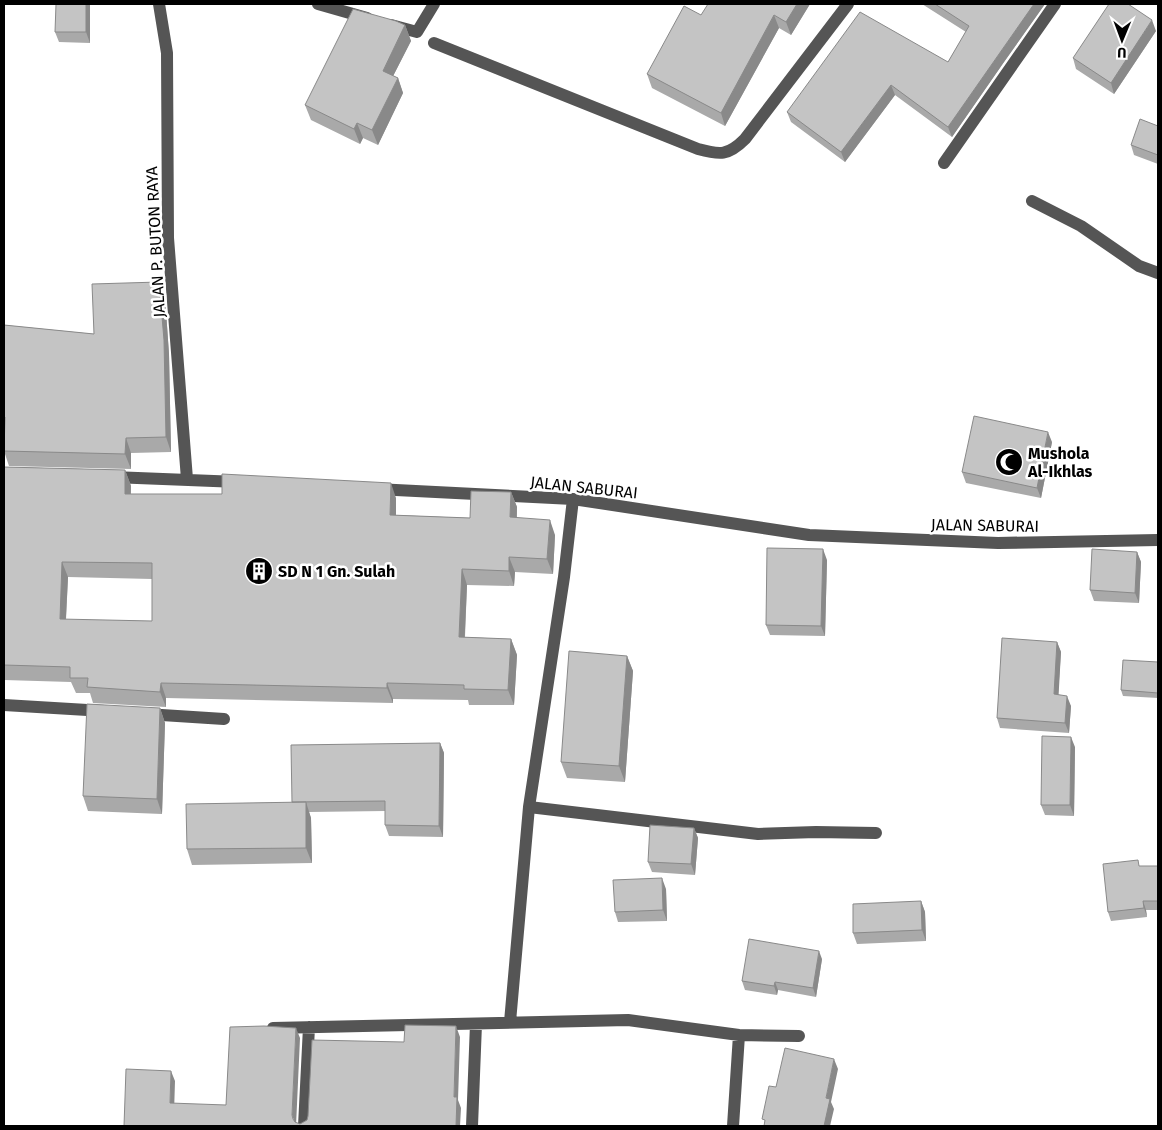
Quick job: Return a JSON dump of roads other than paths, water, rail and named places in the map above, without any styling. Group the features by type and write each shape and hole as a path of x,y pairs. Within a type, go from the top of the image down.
{"street":[{"name":"JALAN P. BUTON RAYA","path":"159,4 167,53 168,238 187,480"},
{"path":"318,4 417,32 434,4"},
{"path":"434,43 698,149 714,154 726,153 736,148 745,139 848,4"},
{"path":"944,163 1055,4"},
{"path":"1032,202 1081,226 1139,266 1158,273"},
{"path":"100,477 246,482"},
{"name":"JALAN SABURAI","path":"365,489 573,499 809,535 998,543 1158,540"},
{"path":"510,1022 529,807 564,577 573,499"},
{"path":"4,705 119,712"},
{"path":"138,713 224,719"},
{"path":"529,807 758,834 816,832 876,833"},
{"path":"260,1029 628,1020 739,1035 799,1036"},
{"path":"472,1126 476,1024"},
{"path":"304,1126 309,1027"},
{"path":"732,1126 739,1035"}],"place":[{"name":"Mushola Al-Ikhlas","path":"1009,462"},
{"name":"SD N 1 Gn. Sulah","path":"259,571"}]}
